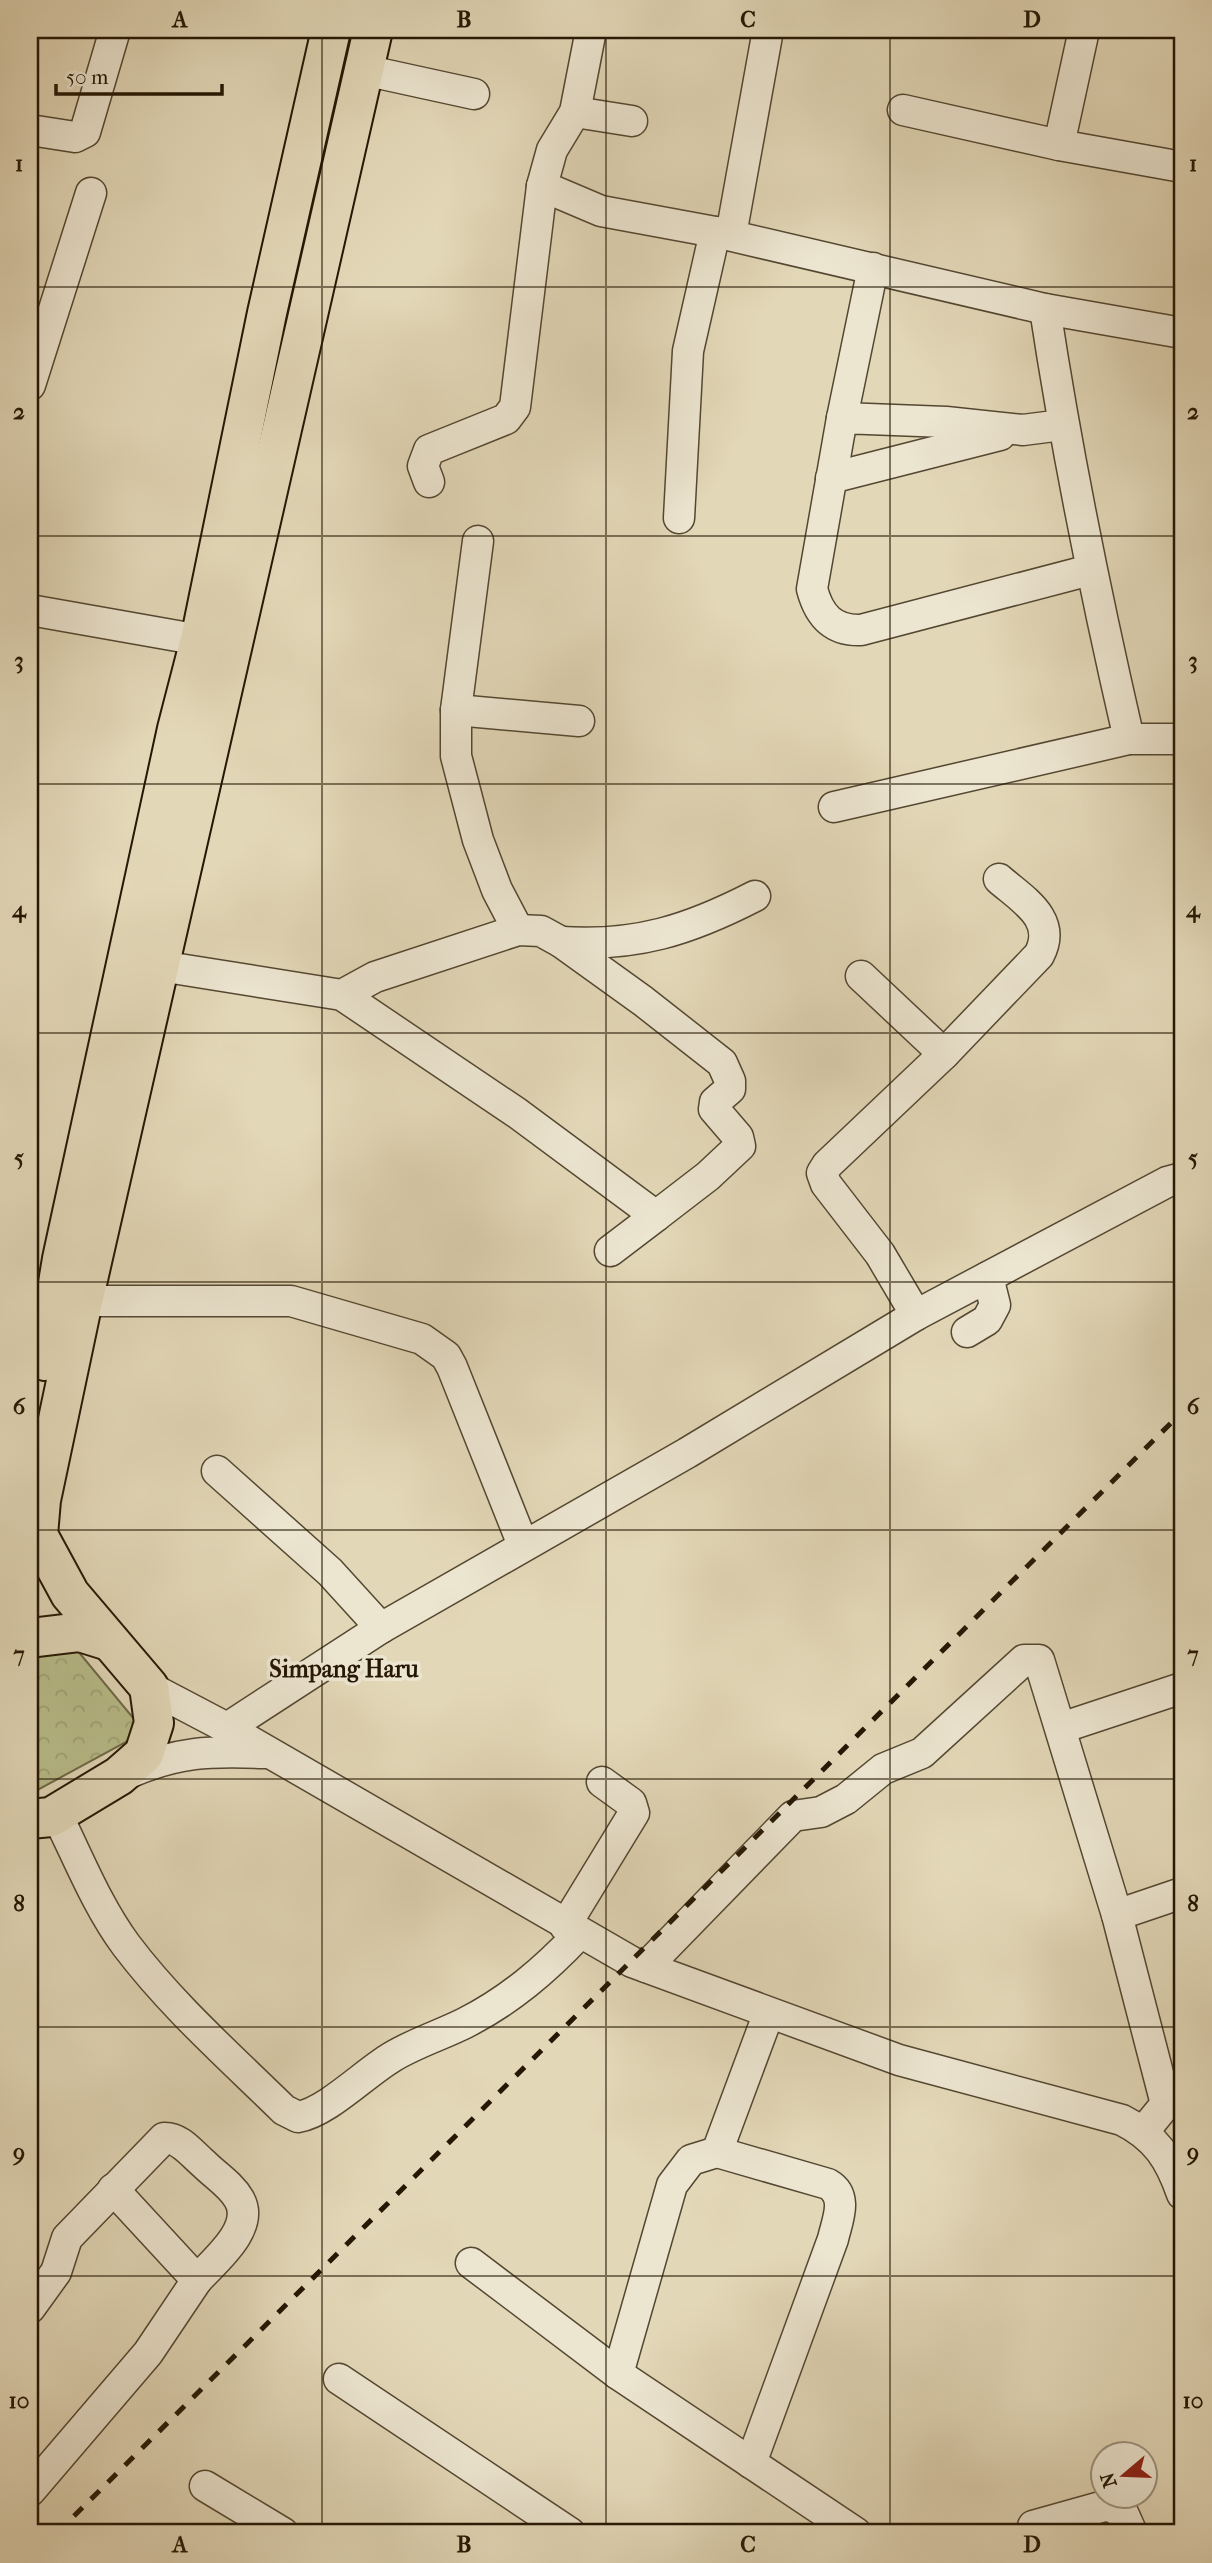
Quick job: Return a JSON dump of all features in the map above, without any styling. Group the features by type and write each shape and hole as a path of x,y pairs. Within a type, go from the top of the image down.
{"main road":[{"path":"42,1820 119,1776 144,1754 154,1723 149,1687 70,1594 34,1534 83,1301 160,966 194,733 200,640 278,263 331,30"},
{"path":"30,1452 62,1259 194,733 316,271 373,30"},
{"path":"278,263 316,271"},
{"path":"30,1638 39,1634 79,1632 109,1641"}],"street":[{"path":"30,130 75,137 85,132 115,30"},
{"path":"429,482 423,466 429,450 506,419 515,407 542,186 551,150 575,111 590,30"},
{"path":"679,518 688,351 723,233 768,30"},
{"path":"1059,145 1084,30"},
{"path":"364,70 474,94"},
{"path":"903,110 1059,145 1182,167"},
{"path":"575,111 632,121"},
{"path":"542,186 601,211 723,233 1045,309 1182,333"},
{"path":"30,385 91,193"},
{"path":"873,268 842,418 812,589 817,606 825,619 837,627 861,630 1090,570"},
{"path":"1045,309 1062,425 1090,570 1129,738"},
{"path":"842,418 946,422 1023,430"},
{"path":"831,478 1023,430 1062,425"},
{"path":"478,541 456,710 456,755 468,807 497,890 518,930"},
{"path":"30,610 200,640"},
{"path":"456,710 579,721"},
{"path":"834,807 1129,738 1182,739"},
{"path":"916,1314 880,1254 826,1184 822,1173 827,1165 944,1054 1039,955 1043,946 1044,925 1041,915 999,879"},
{"path":"561,942 600,944 664,934 712,918 755,896"},
{"path":"342,995 375,977 518,930 541,931 561,942 643,1001 722,1063 727,1071 730,1089 715,1102 714,1109 738,1137 740,1146 708,1176 610,1251"},
{"path":"160,966 342,995 517,1113 656,1216"},
{"path":"861,976 944,1054"},
{"path":"227,1728 381,1628 687,1453 916,1314 1167,1182 1182,1178"},
{"path":"967,1332 987,1320 995,1305 988,1277"},
{"path":"83,1301 291,1301 429,1343 446,1356 452,1367 523,1545"},
{"path":"216,1471 330,1572 381,1628"},
{"path":"646,1967 793,1816 821,1812 846,1799 883,1769 922,1753 1024,1660 1039,1660 1174,2101 1144,2131"},
{"path":"149,1687 227,1728 265,1753 572,1930 646,1967 768,2015 899,2060 1097,2112 1144,2131 1164,2153 1182,2194"},
{"path":"1061,1728 1182,1688"},
{"path":"119,1776 163,1758 204,1751 265,1753"},
{"path":"42,1820 126,1945 183,2012 285,2110 298,2117 316,2110 395,2055 466,2022 505,1999 541,1973 572,1930 634,1813 631,1802 602,1782"},
{"path":"1117,1915 1182,1894"},
{"path":"717,2152 768,2015"},
{"path":"30,2308 56,2272 67,2238 158,2142 172,2137 234,2193 242,2208 242,2222 237,2235 197,2280 148,2353 30,2491"},
{"path":"618,2374 672,2185 691,2160 717,2152 828,2184 839,2194 841,2203 833,2239 751,2463"},
{"path":"113,2189 197,2280"},
{"path":"471,2263 618,2374 856,2533"},
{"path":"339,2379 570,2533"},
{"path":"205,2486 283,2533"},
{"path":"1033,2526 1108,2505 1122,2513 1132,2533"}],"green space":[{"path":"77,1650 134,1719 136,1731 126,1742 30,1794 30,1654"}],"railway":[{"path":"57,2533 1182,1412"}],"district":[{"name":"Simpang Haru","path":"344,1669"}]}
